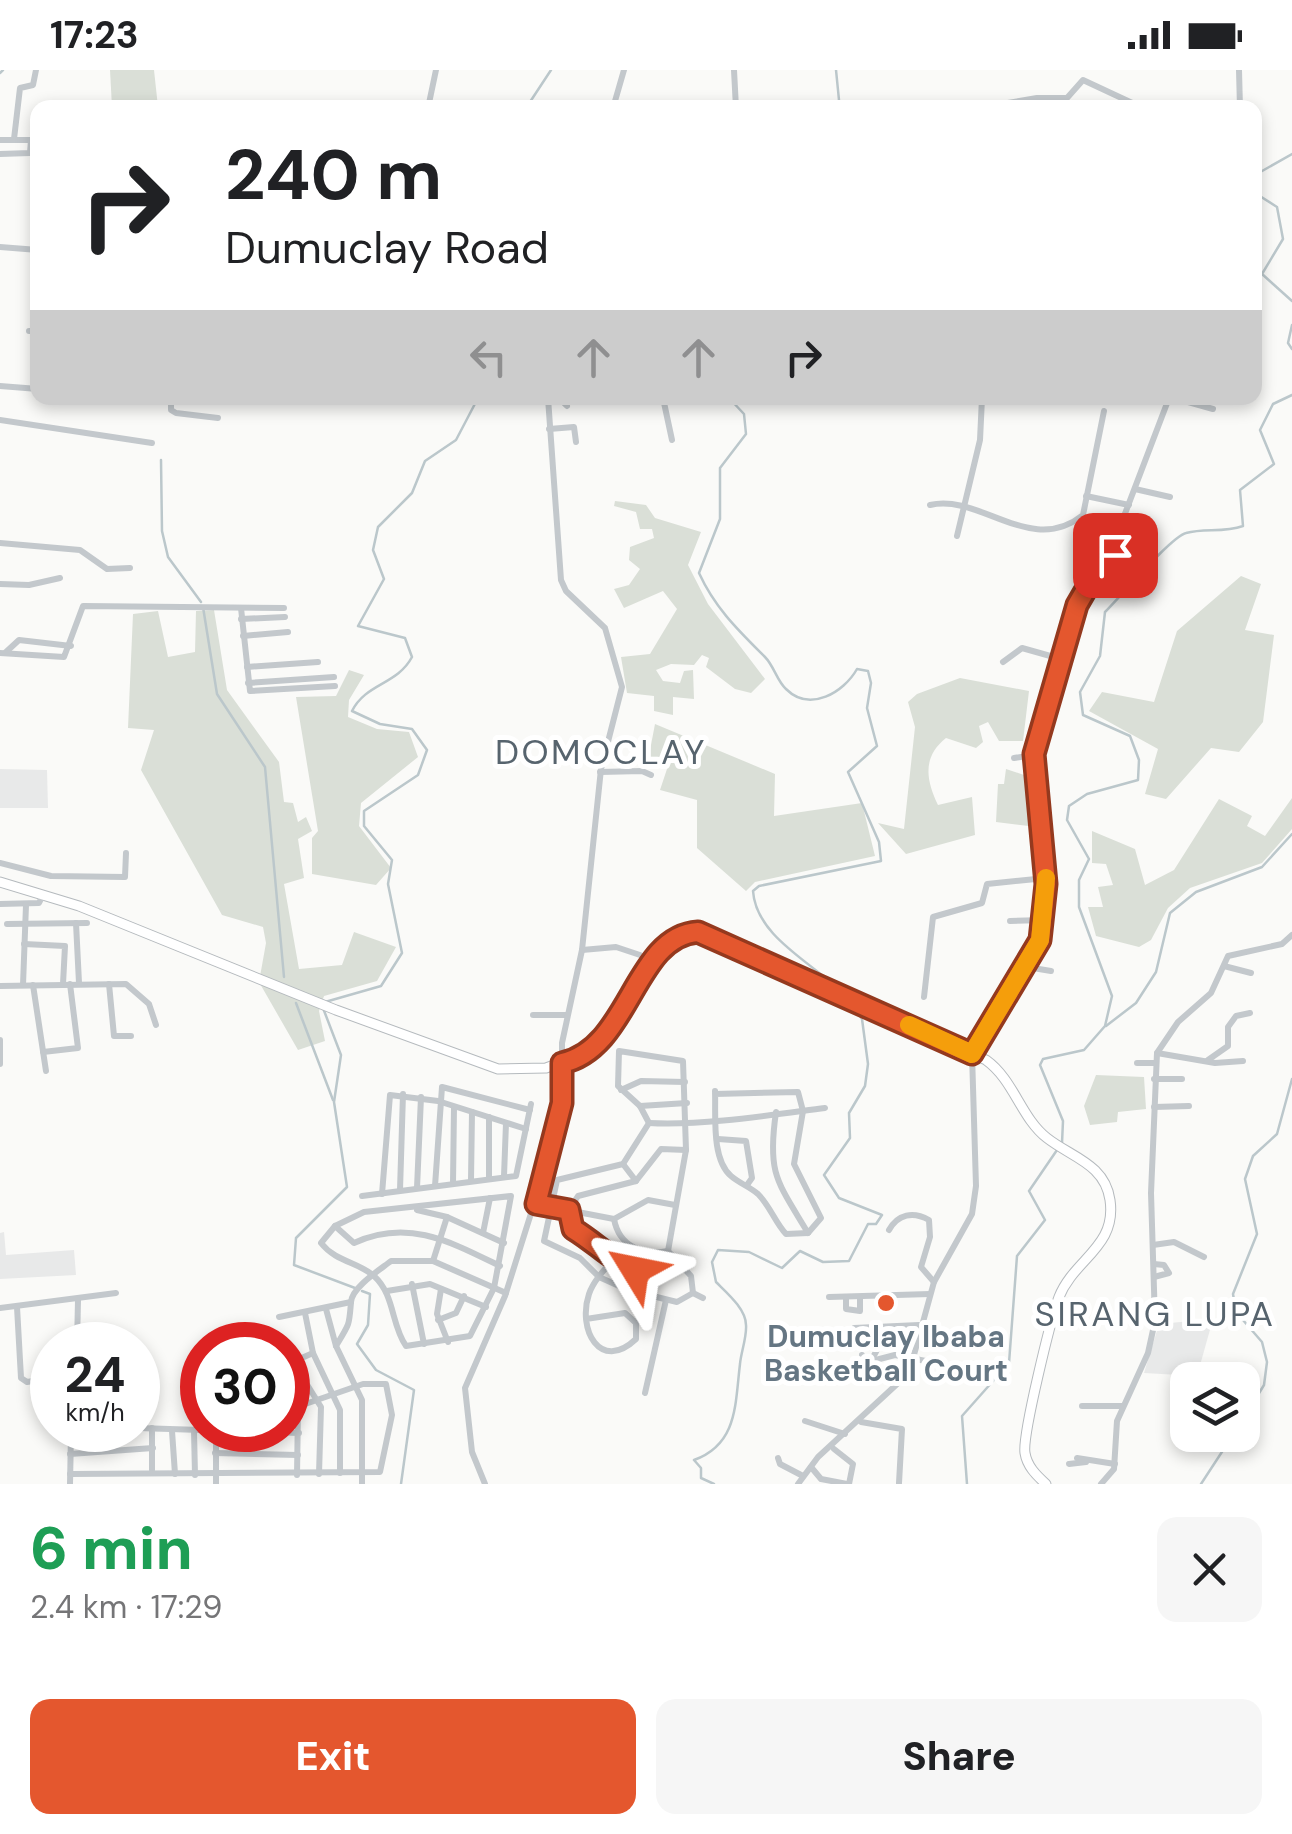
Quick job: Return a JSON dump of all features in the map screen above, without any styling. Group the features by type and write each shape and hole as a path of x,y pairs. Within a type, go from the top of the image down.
{"main road":[{"path":"0,882 498,1069 530,1070 589,1052 606,1035 662,948 679,935 713,934 972,1054 999,1071 1047,1138 1076,1153 1103,1181 1110,1195 1111,1216 1104,1242 1060,1294 1024,1433 1027,1460 1046,1484"}],"street":[{"path":"14,140 20,88 34,86 36,70"},
{"path":"430,100 436,70"},
{"path":"615,100 624,70"},
{"path":"734,70 736,100"},
{"path":"1239,70 1240,100"},
{"path":"1062,100 1083,80 1127,100"},
{"path":"1115,100 1116,95"},
{"path":"0,140 30,140"},
{"path":"0,154 30,153"},
{"path":"0,247 30,249"},
{"path":"0,386 30,388"},
{"path":"171,405 176,413 218,418"},
{"path":"485,1484 472,1452 464,1388 506,1295 520,1238 536,1204 562,1103 567,1016 582,950 600,772 620,698 622,674 606,628 566,591 561,580 548,405"},
{"path":"664,405 672,440"},
{"path":"958,536 980,440 982,405"},
{"path":"778,1458 800,1480 896,1390 915,1356 919,1325 934,1282 975,1201 972,1054 983,1029 1027,967 1045,920 1046,878 1034,756 1077,605 1110,548 1169,405"},
{"path":"1196,405 1213,410"},
{"path":"930,505 963,506 1015,526 1057,529 1083,515 1104,412"},
{"path":"0,420 152,442"},
{"path":"549,429 574,427 576,442"},
{"path":"1135,489 1170,497"},
{"path":"1086,496 1128,505"},
{"path":"0,544 80,550 104,568 130,568"},
{"path":"1110,548 1128,560"},
{"path":"0,584 29,585 60,578"},
{"path":"3,653 64,657 83,606 214,605 284,612 241,620"},
{"path":"241,608 246,667 248,683 251,692 334,681 248,683"},
{"path":"243,636 288,632"},
{"path":"3,653 19,640 71,646"},
{"path":"1003,662 1022,648 1062,659"},
{"path":"246,667 318,662"},
{"path":"292,664 295,689"},
{"path":"1014,758 1034,756"},
{"path":"600,772 642,770 651,775"},
{"path":"0,863 51,876 125,877 126,852"},
{"path":"924,998 933,917 982,904 987,884 1046,878"},
{"path":"0,904 40,904 43,895"},
{"path":"23,985 26,905"},
{"path":"1010,921 1045,920"},
{"path":"71,984 76,923"},
{"path":"7,924 87,923"},
{"path":"1101,1484 1115,1464 1116,1428 1122,1406 1152,1339 1157,1053 1178,1022 1211,993 1228,956 1282,944 1292,935"},
{"path":"43,1052 78,1048 65,946 66,941 77,940"},
{"path":"24,944 65,946"},
{"path":"582,950 616,947 640,955"},
{"path":"1224,966 1250,974"},
{"path":"1027,967 1051,971"},
{"path":"33,984 46,1070"},
{"path":"109,984 114,1036 131,1036"},
{"path":"0,986 126,984 143,997 155,1014 156,1025"},
{"path":"1208,1060 1228,1046 1228,1027 1236,1016 1250,1013"},
{"path":"533,1015 567,1016"},
{"path":"0,1040 0,1064"},
{"path":"649,1123 640,1106 621,1090 617,1080 619,1051 682,1059 688,1125 668,1251 691,1276 693,1293"},
{"path":"1157,1053 1221,1064 1243,1061"},
{"path":"1137,1063 1156,1063"},
{"path":"1154,1079 1182,1079"},
{"path":"621,1090 641,1080 685,1082"},
{"path":"362,1196 516,1176 530,1107 446,1086 440,1088 435,1186"},
{"path":"792,1089 798,1092 803,1111 794,1164 821,1218 808,1233 786,1234 747,1185 728,1174 718,1156 715,1092 792,1089"},
{"path":"400,1190 403,1094"},
{"path":"382,1194 388,1098 403,1094 438,1100 526,1129"},
{"path":"417,1188 421,1097"},
{"path":"640,1106 687,1103"},
{"path":"1154,1107 1189,1106"},
{"path":"453,1183 454,1107"},
{"path":"649,1123 688,1125 716,1118 826,1108"},
{"path":"471,1180 472,1112"},
{"path":"776,1112 770,1156 776,1178 808,1233"},
{"path":"489,1116 489,1178"},
{"path":"504,1176 506,1122"},
{"path":"649,1123 623,1164 557,1180 548,1206 544,1241 580,1258 599,1277 666,1300 683,1302 693,1293"},
{"path":"718,1139 746,1141 752,1178 747,1185"},
{"path":"679,1266 664,1276 612,1261 594,1242 573,1229 569,1210 578,1196 636,1181 661,1150 686,1150"},
{"path":"623,1164 636,1181"},
{"path":"512,1197 500,1266 486,1307 470,1336 448,1342 403,1344 388,1291 321,1244 321,1238 335,1226 364,1212 490,1198 512,1197"},
{"path":"483,1233 490,1198"},
{"path":"536,1204 614,1220 648,1200 675,1204"},
{"path":"411,1208 447,1217 504,1243"},
{"path":"889,1230 894,1221 908,1215 929,1220 930,1237 920,1268 934,1282"},
{"path":"432,1261 447,1217"},
{"path":"614,1220 620,1239 630,1247 668,1251"},
{"path":"335,1226 354,1243 390,1232 441,1236 500,1266"},
{"path":"1153,1245 1174,1242 1204,1256"},
{"path":"336,1346 352,1320 351,1302 356,1294 391,1262 432,1261 506,1295"},
{"path":"586,1318 625,1313 636,1323 636,1339 617,1348 594,1346 586,1332 586,1318 590,1291 612,1261"},
{"path":"1154,1264 1164,1266 1169,1273 1154,1277"},
{"path":"388,1291 412,1284 464,1296 486,1307"},
{"path":"412,1284 424,1344"},
{"path":"441,1289 438,1320 448,1342"},
{"path":"0,1308 116,1293"},
{"path":"693,1293 703,1298"},
{"path":"829,1297 930,1294"},
{"path":"438,1320 456,1312 464,1296"},
{"path":"846,1298 846,1309 860,1312 860,1298"},
{"path":"78,1300 78,1322"},
{"path":"644,1394 666,1300"},
{"path":"279,1317 351,1302"},
{"path":"17,1307 20,1378 30,1382"},
{"path":"326,1308 336,1346 364,1406 362,1484"},
{"path":"305,1313 313,1353 340,1410 340,1473"},
{"path":"856,1338 850,1337 854,1328 919,1325"},
{"path":"871,1362 878,1348 875,1342"},
{"path":"862,1355 862,1362 915,1356 940,1364"},
{"path":"70,1474 152,1470 216,1480 380,1472 392,1401 382,1382 310,1405"},
{"path":"310,1391 318,1402 319,1474"},
{"path":"1082,1406 1122,1406"},
{"path":"805,1421 845,1434"},
{"path":"860,1422 902,1429 899,1483"},
{"path":"160,1429 180,1431"},
{"path":"172,1431 174,1474"},
{"path":"810,1467 821,1478 848,1484 853,1464 834,1449"},
{"path":"70,1484 70,1454 98,1452"},
{"path":"152,1470 154,1452"},
{"path":"194,1452 195,1474"},
{"path":"297,1475 298,1452"},
{"path":"216,1480 215,1454 298,1455"},
{"path":"1077,1458 1087,1462"},
{"path":"1068,1464 1115,1464"}],"shaded area":[{"path":"110,70 154,70 157,100 112,100"},
{"path":"615,501 646,505 655,518 701,532 688,565 708,604 765,679 751,693 735,689 706,667 709,658 702,655 694,665 671,664 656,670 663,681 680,683 684,671 693,670 694,699 673,697 673,715 654,711 654,696 627,693 621,657 650,654 677,609 663,591 624,608 614,589 629,585 640,569 629,560 630,547 654,538 652,529 640,529 636,512 614,506"},
{"path":"1241,576 1261,584 1245,630 1274,635 1263,722 1239,752 1211,748 1166,799 1145,794 1158,749 1089,711 1102,692 1154,702 1177,631"},
{"path":"214,610 227,690 279,762 284,802 293,803 298,822 306,817 312,831 298,839 304,878 284,884 299,969 342,965 354,932 396,947 377,981 324,996 319,1011 325,1041 298,1050 259,982 266,943 263,927 222,915 141,770 154,730 128,728 133,614 158,611 168,657 195,652 196,611"},
{"path":"349,670 364,675 349,700 348,717 377,729 409,732 418,757 361,803 359,826 391,868 376,885 312,874 312,838 318,831 296,697 336,696"},
{"path":"960,678 1029,691 1023,741 999,741 988,722 979,726 983,742 976,748 946,738 938,745 928,769 934,796 938,805 972,797 975,835 906,854 878,823 904,829 915,727 908,702 917,694"},
{"path":"655,724 775,774 774,816 862,803 875,856 755,882 746,891 697,848 697,800 660,790 668,766 647,766"},
{"path":"0,769 47,770 48,808 0,808"},
{"path":"1006,769 1027,776 1037,827 996,822 998,784 1004,784"},
{"path":"1292,798 1292,829 1262,863 1190,888 1168,908 1151,940 1139,947 1096,936 1088,907 1103,907 1098,887 1113,885 1106,864 1092,863 1092,831 1135,849 1145,885 1174,870 1219,799 1252,816 1247,826 1265,836"},
{"path":"1096,1075 1144,1077 1146,1109 1118,1112 1117,1122 1090,1125 1084,1106"},
{"path":"4,1232 6,1255 74,1250 76,1275 0,1279 0,1233"},
{"path":"1213,1319 1201,1362 1170,1362 1170,1374 1144,1373 1159,1324"}],"waterway":[{"path":"0,73 3,70"},
{"path":"531,100 551,70"},
{"path":"836,70 839,100"},
{"path":"1262,171 1292,154"},
{"path":"1262,197 1277,207 1283,239 1262,274"},
{"path":"1262,274 1292,301"},
{"path":"1292,325 1288,343 1292,349"},
{"path":"1062,1143 1063,1121 1040,1065 1043,1059 1084,1050 1105,1026 1112,996 1079,907 1079,880 1089,859 1067,820 1069,806 1087,794 1138,780 1139,760 1130,736 1083,715 1080,692 1100,656 1105,612 1158,555 1186,533 1243,526 1240,490 1274,464 1260,430 1273,404 1292,395"},
{"path":"325,1002 381,986 402,953 388,884 392,860 364,826 364,811 418,775 427,750 412,729 380,724 352,711 365,695 398,673 412,657 405,638 358,626 384,579 373,550 378,527 412,493 425,461 456,440 474,405"},
{"path":"736,405 744,414 746,434 720,468 720,519 699,573 705,586 795,696 826,697 844,685 857,669 868,671 871,683 867,708 877,746 848,772 879,842 881,861 759,886 753,891 756,907 774,935 842,992"},
{"path":"161,460 162,531 168,557 201,602"},
{"path":"203,607 217,694 265,767 284,977"},
{"path":"1106,1026 1136,1003 1156,972 1170,913 1196,892 1262,867 1292,834"},
{"path":"296,1003 333,1100"},
{"path":"714,1484 701,1478 701,1468 694,1460 719,1444 732,1421 746,1330 739,1307 716,1282 712,1262 718,1250 749,1252 782,1268 800,1251 823,1262 849,1261 868,1224 876,1224 882,1215 839,1198 824,1175 850,1138 849,1113 865,1086 868,1064 862,1019 853,1006"},
{"path":"323,1008 341,1055 334,1102 347,1187 296,1238 294,1265 355,1288"},
{"path":"1260,1392 1267,1362 1262,1342 1236,1312 1233,1294 1257,1234 1245,1179 1253,1156 1277,1134 1292,1079"},
{"path":"967,1484 962,1416 1009,1363 1017,1256 1045,1220 1029,1191 1057,1150"},
{"path":"362,1291 370,1294 368,1325 357,1344 376,1370 414,1390 401,1484"},
{"path":"1201,1484 1222,1452"}],"slow traffic":[{"path":"909,1025 972,1054 983,1029 1014,988 1040,940 1045,920 1046,878"}],"place":[{"name":"Dumuclay Ibaba Basketball Court","path":"886,1303"}],"district":[{"name":"DOMOCLAY","path":"601,752"},
{"name":"SIRANG LUPA","path":"1155,1314"}],"route":[{"path":"635,1270 612,1261 594,1242 573,1229 569,1210 536,1204 562,1103 562,1063 589,1052 606,1035 662,948 679,935 698,932 713,934 972,1054 983,1029 1014,988 1040,940 1046,884 1034,754 1077,605 1110,548 1115,555"}]}
